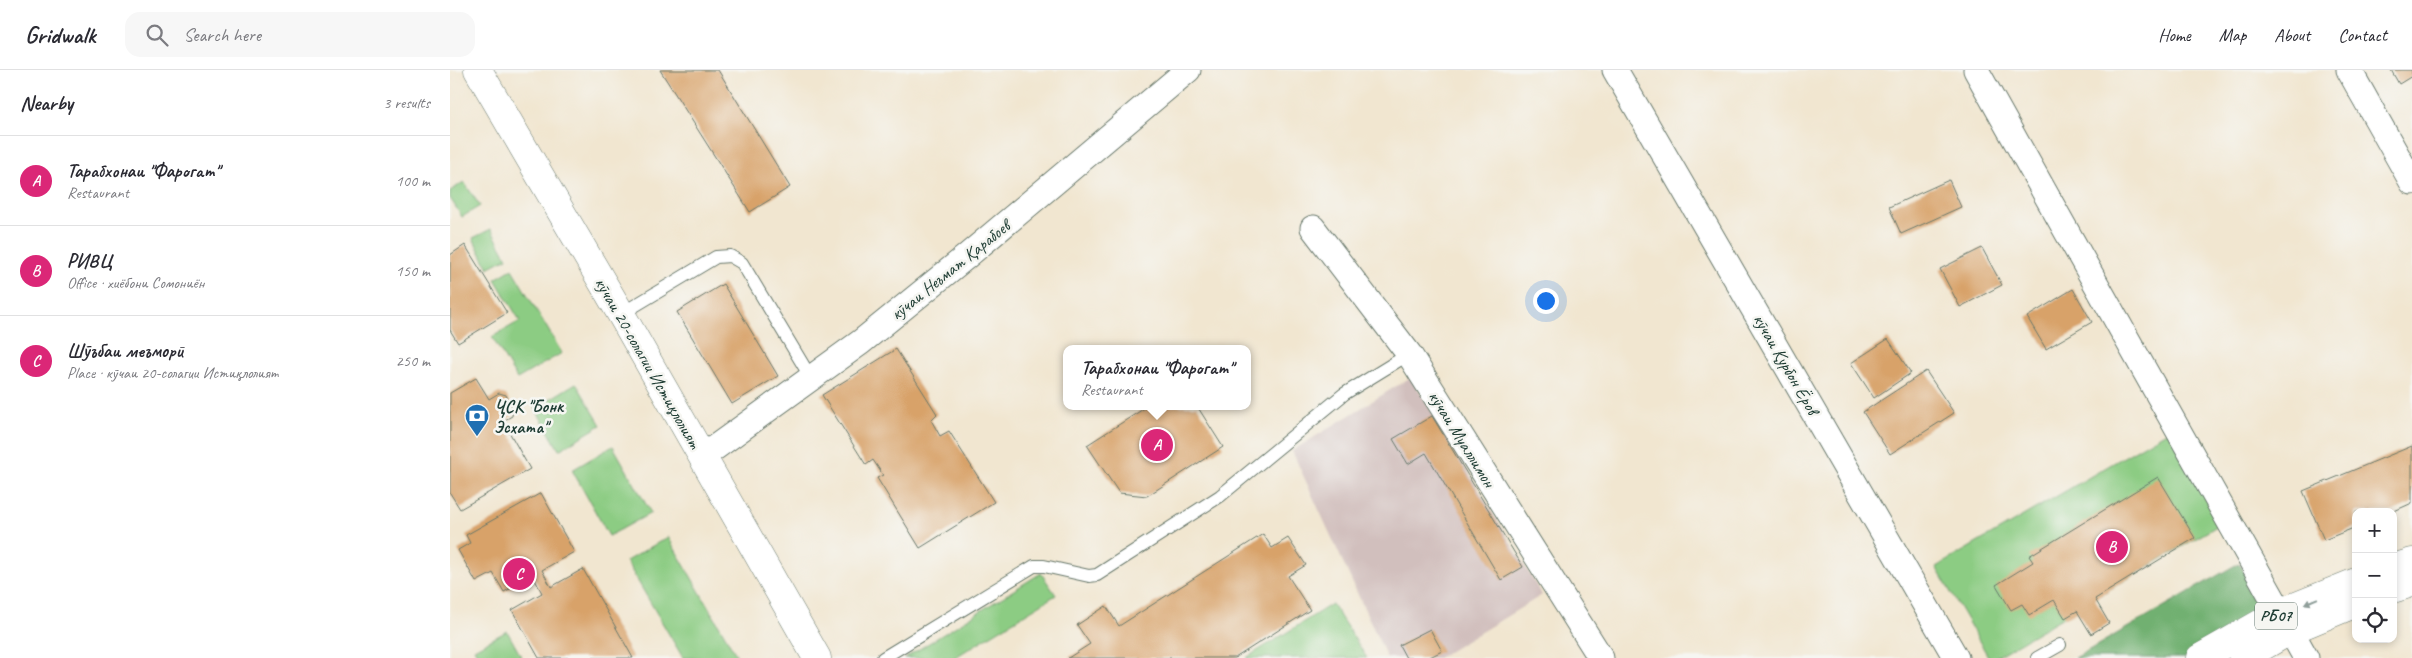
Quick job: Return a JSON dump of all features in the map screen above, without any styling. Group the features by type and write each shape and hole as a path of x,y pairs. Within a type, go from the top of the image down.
{"main road":[{"name":"кӯчаи 20-солагии Истиқлолият","path":"478,70 621,314 817,658"},
{"path":"2397,567 2412,562"},
{"path":"2397,588 2412,583"},
{"name":"РБ07","path":"2200,658 2284,622 2352,584"},
{"name":"РБ07","path":"2243,658 2284,622 2352,604"}],"street":[{"name":"кӯчаи Неъмат Қарабоев","path":"702,458 860,342 960,262 1188,70"},
{"name":"кӯчаи Қурбон Ёров","path":"1615,70 1956,658"},
{"path":"1976,70 2284,622 2306,658"},
{"path":"2349,70 2412,182"},
{"name":"кӯчаи Муаллимон","path":"1313,228 1409,354 1601,658"}],"lane":[{"path":"621,314 716,257 730,256 742,263 811,378"},
{"path":"883,658 1034,566 1044,566 1089,576 1097,575 1220,496 1344,394 1409,354"},
{"path":"2038,658 2060,645"}],"shaded area":[{"path":"1411,377 1542,595 1438,658 1387,658 1292,451"}],"green space":[{"path":"464,182 480,206 462,217 450,198 450,191"},
{"path":"491,229 507,258 488,268 473,238"},
{"path":"512,269 562,353 517,379 492,337 520,321 495,279"},
{"path":"576,383 601,425 559,450 535,408"},
{"path":"2168,431 2222,523 1994,658 1989,658 1936,567"},
{"path":"613,446 651,513 609,536 572,470"},
{"path":"668,537 738,658 683,658 626,561"},
{"path":"2239,563 2272,620 2207,658 2075,658"},
{"path":"1041,573 1056,595 954,658 905,658"},
{"path":"1332,604 1367,658 1246,658"},
{"path":"507,631 522,658 479,658 474,649"}],"building":[{"path":"660,70 718,70 790,187 750,212"},
{"path":"2391,70 2412,70 2412,76 2399,84"},
{"path":"1949,180 1961,207 1901,234 1889,207"},
{"path":"465,245 507,313 458,343 450,330 450,255"},
{"path":"1982,248 2002,285 1960,307 1940,269"},
{"path":"723,284 778,376 732,404 677,312"},
{"path":"2073,289 2092,322 2046,349 2027,317"},
{"path":"1888,339 1911,373 1874,398 1851,363"},
{"path":"896,349 937,414 931,420 940,436 949,431 994,502 920,548 877,478 883,475 873,460 866,465 822,395"},
{"path":"1926,371 1954,413 1890,454 1863,412"},
{"path":"476,378 489,399 499,393 506,395 513,408 512,416 503,421 530,469 460,509 450,493 450,393"},
{"path":"1142,410 1200,410 1223,447 1147,496 1119,493 1087,445"},
{"path":"1432,416 1523,567 1501,580 1426,453 1408,464 1393,439"},
{"path":"2412,446 2412,503 2397,510 2397,508 2352,508 2352,529 2324,540 2303,491"},
{"path":"2158,477 2195,538 2095,599 2109,623 2091,634 2077,611 2065,618 2054,600 2029,615 2022,604 2011,610 1996,585 2033,562 2029,556"},
{"path":"541,493 574,552 542,570 551,587 583,569 633,658 539,658 512,610 542,593 533,576 504,592 493,573 476,582 458,550 470,543 466,535"},
{"path":"1263,534 1272,548 1288,538 1306,565 1288,576 1310,610 1235,658 1068,658 1090,644 1077,625 1106,606 1119,626"},
{"path":"1430,629 1442,651 1428,658 1406,658 1399,645"}],"place":[{"name":"ҶСК \"Бонк Эсхата\"","path":"477,437"},
{"name":"Тарабхонаи \"Фарогат\"","path":"1157,445"},
{"name":"РИВЦ","path":"2112,547"},
{"name":"Шӯъбаи меъморӣ","path":"519,574"}]}
